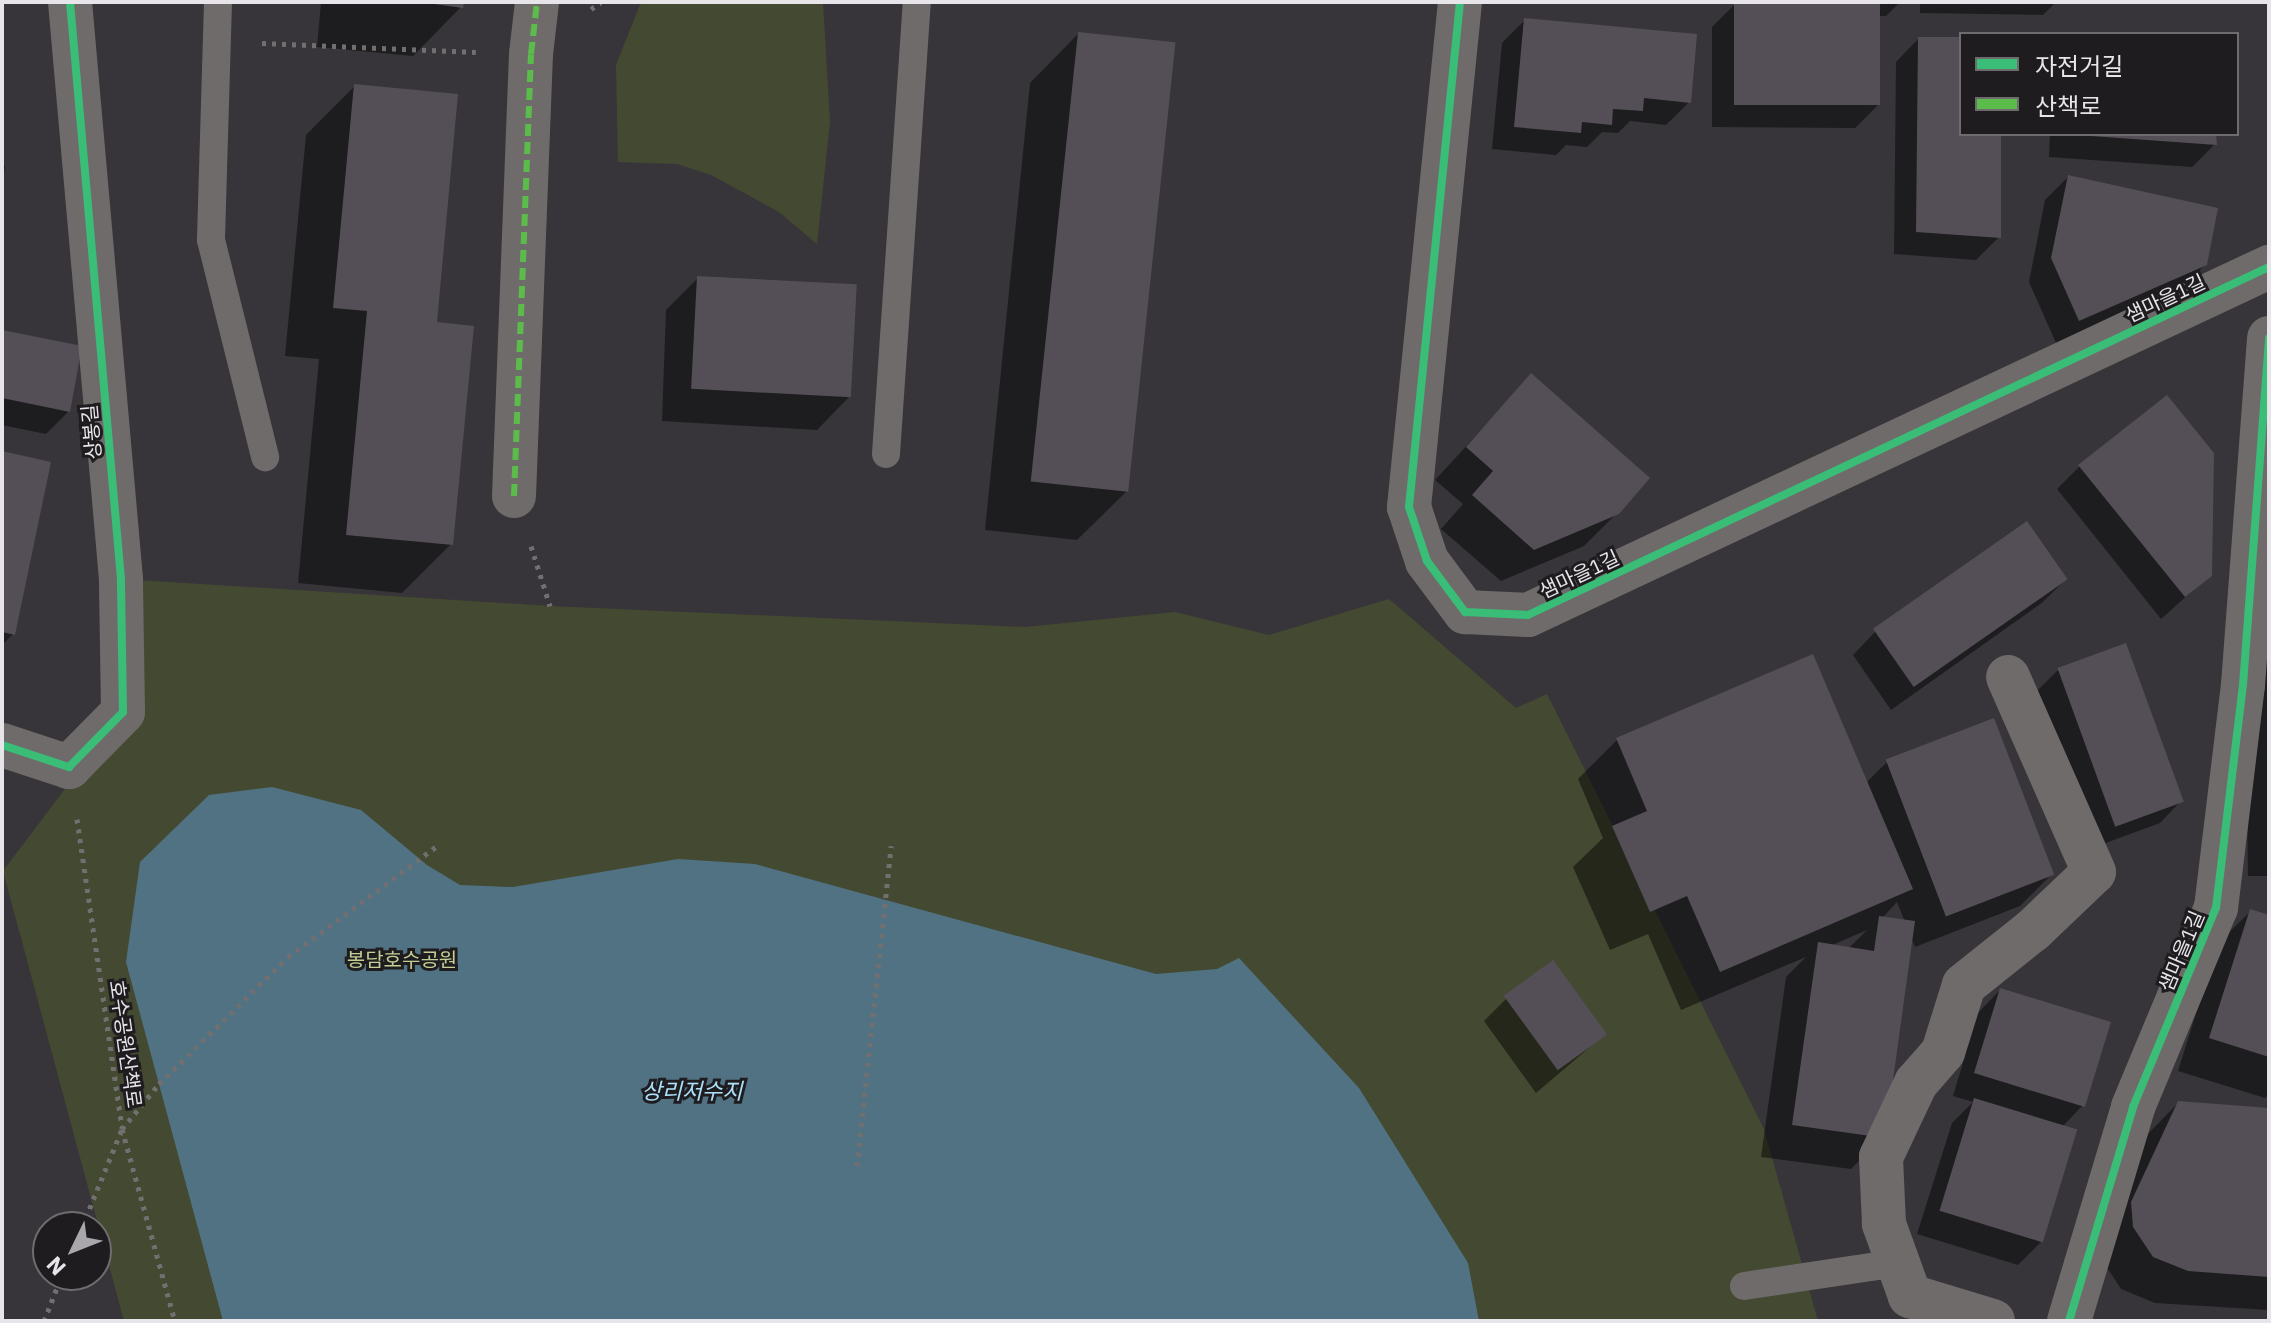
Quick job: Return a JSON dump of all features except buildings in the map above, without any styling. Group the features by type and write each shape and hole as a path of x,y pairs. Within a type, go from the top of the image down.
{"street":[{"name":"상봉길","path":"69,767 123,712 121,579 70,2"},
{"path":"514,496 531,54 537,2"},
{"name":"샘마을1길","path":"1460,2 1409,507 1427,561 1465,612 1528,615 2269,267"},
{"name":"샘마을1길","path":"2069,1321 2133,1107 2216,908 2243,685 2269,338"},
{"path":"1993,1321 1910,1296 1884,1224 1881,1157 1916,1083 1943,1052 1964,985 2033,930 2094,872 2008,677"},
{"path":"2,745 69,767"}],"lane":[{"path":"218,2 211,240 265,457"},
{"path":"886,454 917,2"},
{"path":"1744,1286 1898,1263"}],"path":[{"path":"217,42 531,54"},
{"path":"89,1211 122,1129 159,1084 288,957 438,845"},
{"path":"857,1166 891,846"},
{"path":"44,1321 56,1291"}],"green space":[{"path":"641,2 823,2 830,122 817,244 779,212 711,175 677,164 618,162 616,65"},
{"name":"봉담호수공원","path":"121,579 550,606 1025,627 1175,612 1269,635 1389,599 1516,708 1547,694 1764,1129 1818,1321 124,1321 112,1276 112,1211 94,1211 3,871 123,712"}],"water":[{"name":"상리저수지","path":"272,787 361,810 427,865 460,885 513,887 678,859 755,864 1156,974 1217,969 1239,958 1359,1088 1468,1263 1479,1321 223,1321 126,962 140,862 209,795"}],"marked path":[{"path":"514,496 531,54 537,2"}],"cycle path":[{"path":"2,745 69,767 123,712 121,579 70,2"},
{"path":"1460,2 1409,507 1427,561 1465,612 1528,615 2269,267"},
{"path":"2069,1321 2133,1107 2216,908 2243,685 2269,338"}]}
